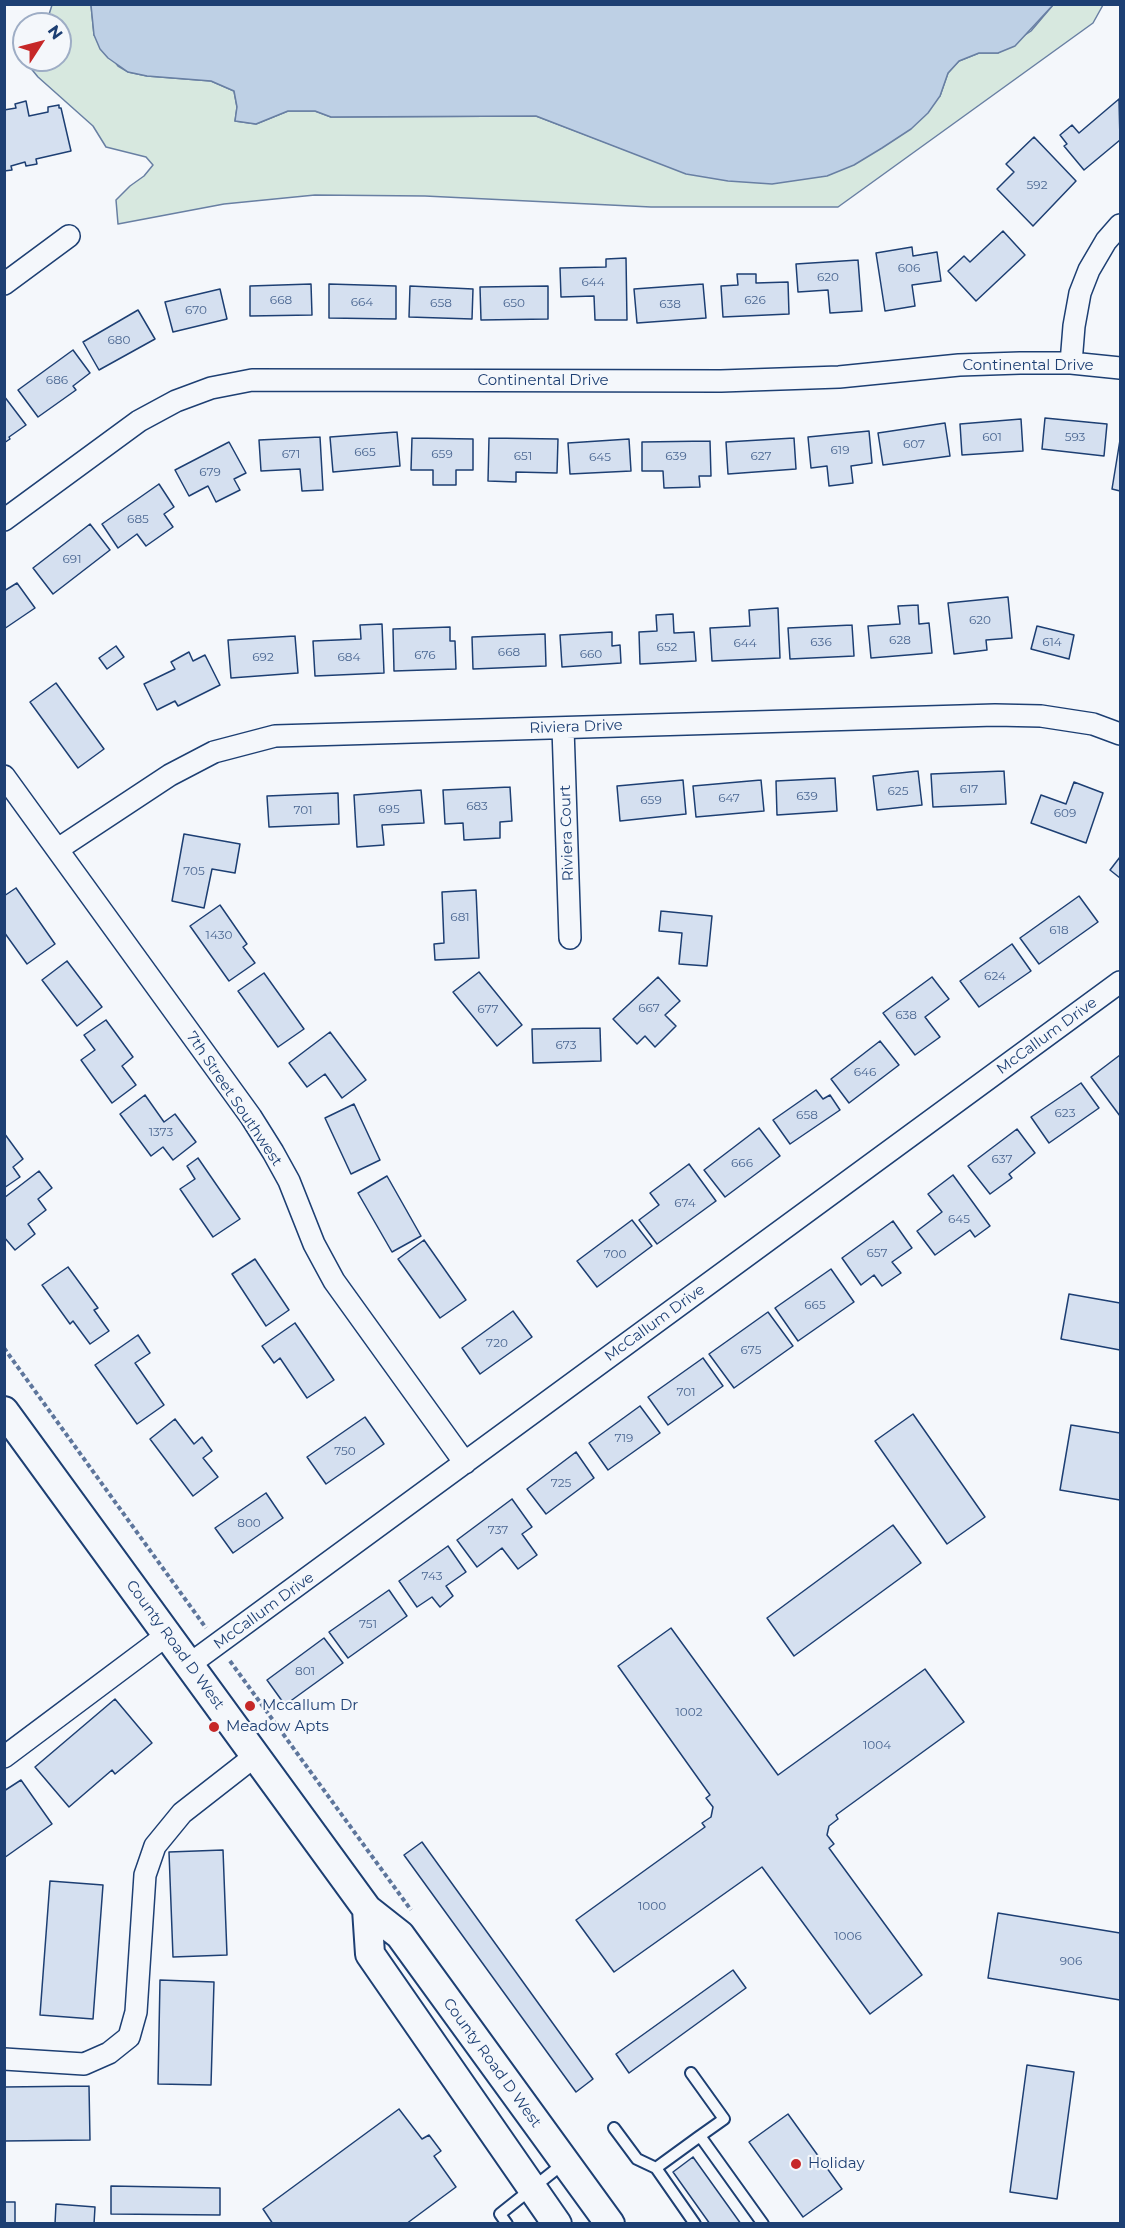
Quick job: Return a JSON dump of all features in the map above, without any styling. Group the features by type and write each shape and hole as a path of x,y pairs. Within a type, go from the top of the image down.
{"main road":[{"name":"County Road D West","path":"4,1411 367,1909 400,1935 564,2163 610,2223"},
{"path":"367,1909 370,1954 557,2223"}],"street":[{"path":"1071,363 1080,293 1089,270 1106,241 1120,225"},
{"path":"4,284 69,236"},
{"name":"Continental Drive","path":"4,520 139,421 176,401 211,388 252,380 721,381 839,377 959,365 1071,363 1120,368"},
{"name":"Riviera Drive","path":"58,849 170,776 214,752 275,736 995,714 1041,716 1092,724 1120,734"},
{"name":"Riviera Court","path":"563,728 570,938"},
{"name":"7th Street Southwest","path":"4,776 250,1117 289,1181 314,1244 334,1281 465,1463"},
{"name":"McCallum Drive","path":"190,1664 1120,982"},
{"path":"4,1757 167,1635"},
{"path":"4,2059 84,2064 109,2053 129,2037 136,2012 145,1875 155,1846 182,1813 255,1756"}],"lane":[{"path":"656,2168 724,2118 691,2073"},
{"path":"614,2128 637,2159 656,2168 695,2223"},
{"path":"700,2136 763,2223"},
{"path":"507,2223 500,2214 564,2163"}],"path":[{"path":"4,1348 201,1620"}],"shaded area":[{"path":"52,5 91,5 94,35 118,66 128,72 147,76 211,81 234,91 237,107 235,121 256,124 288,111 315,111 331,117 536,116 639,155 940,96 948,73 959,61 979,53 998,53 1031,31 1053,5 1103,5 1093,23 838,207 651,207 425,196 315,195 224,204 118,224 116,200 144,176 153,165 146,157 106,147 93,126 34,72 72,72 72,12 50,12"}],"water":[{"path":"91,4 1053,5 1015,46 998,53 979,53 959,61 948,73 940,96 928,113 911,129 882,148 854,165 827,176 772,184 728,181 686,174 536,116 331,117 315,111 288,111 256,124 235,121 237,107 234,91 211,81 147,76 128,72 108,58 100,49 94,35"}],"building":[{"path":"1119,99 1120,140 1084,170 1064,146 1067,144 1060,135 1072,125 1079,133"},
{"path":"26,101 29,116 48,112 48,107 59,105 71,151 36,159 37,164 26,166 25,162 11,166 12,170 4,171 4,110 16,108 15,104"},
{"path":"1034,137 1076,181 1033,226 997,189 1014,172 1006,164"},
{"path":"1003,231 1025,255 976,301 948,271 964,256 970,262"},
{"path":"912,247 913,256 937,252 941,281 912,285 915,306 885,311 876,253"},
{"path":"626,258 627,320 595,320 594,296 561,297 560,268 606,267 606,259"},
{"path":"858,260 862,311 830,313 828,290 798,292 796,264"},
{"path":"737,274 756,274 756,283 788,282 789,314 723,317 721,286 738,285"},
{"path":"311,284 312,315 250,316 250,286"},
{"path":"329,284 396,286 396,319 329,318"},
{"path":"703,284 706,318 637,323 634,289"},
{"path":"410,286 473,289 472,319 409,317"},
{"path":"548,286 548,319 481,320 480,287"},
{"path":"220,289 227,319 173,332 165,302"},
{"path":"138,310 155,339 99,370 83,342"},
{"path":"73,350 90,373 73,386 76,390 38,417 18,390"},
{"path":"4,396 26,425 4,443"},
{"path":"1045,418 1107,424 1104,456 1042,449"},
{"path":"1021,419 1023,451 962,455 960,424"},
{"path":"945,423 950,456 883,465 878,433"},
{"path":"869,431 872,463 851,466 853,483 829,486 827,466 811,468 808,437"},
{"path":"397,432 400,466 333,472 330,437"},
{"path":"320,437 323,490 302,491 300,469 261,471 259,440"},
{"path":"412,438 473,439 473,470 456,470 456,485 433,485 433,470 411,470"},
{"path":"489,438 558,439 557,473 516,472 516,482 488,481"},
{"path":"794,438 796,469 728,474 726,442"},
{"path":"629,439 631,471 570,474 568,443"},
{"path":"1120,440 1120,491 1112,489"},
{"path":"710,441 711,476 699,476 700,487 664,488 663,471 642,471 642,442"},
{"path":"229,442 246,473 234,479 240,490 216,502 208,486 189,496 175,470"},
{"path":"159,484 174,507 164,514 173,527 146,546 137,534 118,548 102,524"},
{"path":"90,524 110,550 53,594 33,568"},
{"path":"17,583 35,608 4,629 4,591"},
{"path":"1008,597 1012,638 986,640 987,650 954,654 948,603"},
{"path":"918,605 919,624 929,623 932,653 871,658 868,626 900,624 898,606"},
{"path":"778,608 780,658 712,661 710,628 750,626 749,610"},
{"path":"673,614 674,633 694,632 696,661 640,664 639,632 657,631 656,615"},
{"path":"382,624 384,673 315,676 313,641 361,639 360,625"},
{"path":"852,625 854,656 790,659 788,628"},
{"path":"1037,626 1074,635 1069,659 1031,649"},
{"path":"450,627 450,641 455,641 456,669 394,671 393,629"},
{"path":"612,632 612,646 620,645 621,663 562,667 560,635"},
{"path":"545,634 546,666 473,669 472,637"},
{"path":"295,636 298,673 231,678 228,640"},
{"path":"116,646 124,657 107,669 99,658"},
{"path":"189,652 193,661 205,655 220,685 178,706 175,701 157,710 144,684 175,669 171,662"},
{"path":"56,683 104,749 78,768 30,702"},
{"path":"918,771 922,805 877,810 873,776"},
{"path":"1004,771 1006,804 933,807 931,774"},
{"path":"835,778 837,811 777,815 776,781"},
{"path":"683,780 686,814 620,821 617,786"},
{"path":"761,780 764,811 696,817 693,786"},
{"path":"1074,782 1103,793 1086,843 1031,823 1041,795 1066,804"},
{"path":"510,787 512,821 500,822 500,838 464,840 463,823 445,824 443,790"},
{"path":"421,790 424,823 382,825 384,845 357,847 354,795"},
{"path":"338,793 339,824 269,827 267,796"},
{"path":"184,834 240,844 235,873 212,869 204,908 172,901"},
{"path":"1120,857 1120,878 1110,870"},
{"path":"16,888 55,944 27,964 4,932 4,896"},
{"path":"476,890 479,958 435,960 434,944 444,943 442,892"},
{"path":"1079,896 1098,922 1039,964 1020,938"},
{"path":"220,905 247,944 243,947 255,963 229,981 190,926"},
{"path":"661,911 712,916 707,966 679,964 682,933 659,931"},
{"path":"1012,944 1031,971 979,1007 960,981"},
{"path":"67,961 102,1007 77,1026 42,980"},
{"path":"479,972 522,1025 497,1046 453,992"},
{"path":"264,973 304,1029 278,1047 238,991"},
{"path":"658,977 680,1001 665,1015 676,1026 655,1047 645,1036 637,1044 613,1019"},
{"path":"932,977 949,999 925,1017 940,1037 915,1055 883,1013"},
{"path":"106,1020 133,1057 122,1066 136,1085 112,1103 81,1060 95,1050 84,1035"},
{"path":"600,1028 601,1061 533,1063 532,1029"},
{"path":"330,1032 366,1080 342,1098 325,1074 307,1087 289,1063"},
{"path":"880,1041 899,1065 849,1103 831,1079"},
{"path":"1120,1055 1120,1116 1091,1077"},
{"path":"1081,1083 1099,1108 1049,1143 1031,1117"},
{"path":"816,1090 823,1099 830,1095 840,1110 790,1144 773,1120"},
{"path":"145,1095 164,1122 175,1114 196,1142 173,1160 163,1147 151,1156 120,1114"},
{"path":"354,1104 380,1160 351,1174 325,1118"},
{"path":"759,1128 780,1156 725,1197 704,1170"},
{"path":"1017,1129 1035,1153 1009,1174 1012,1178 990,1194 968,1166"},
{"path":"4,1133 23,1159 13,1167 20,1177 4,1188"},
{"path":"198,1158 240,1219 213,1237 180,1189 195,1179 187,1166"},
{"path":"689,1164 716,1201 657,1244 639,1220 659,1205 650,1193"},
{"path":"39,1171 52,1188 38,1199 46,1210 28,1224 35,1234 15,1250 4,1237 4,1198"},
{"path":"953,1175 990,1226 975,1237 970,1230 935,1255 917,1231 942,1212 928,1194"},
{"path":"387,1176 421,1236 392,1252 358,1193"},
{"path":"632,1220 652,1246 597,1287 577,1261"},
{"path":"893,1221 912,1248 892,1262 901,1273 882,1286 874,1275 861,1285 842,1258"},
{"path":"424,1240 466,1300 440,1318 398,1259"},
{"path":"255,1259 289,1310 266,1326 232,1274"},
{"path":"68,1267 98,1308 94,1310 109,1331 90,1344 73,1321 70,1324 42,1285"},
{"path":"831,1269 854,1302 798,1341 775,1308"},
{"path":"1069,1294 1120,1303 1120,1350 1061,1339"},
{"path":"513,1311 532,1337 480,1374 462,1348"},
{"path":"768,1312 793,1346 734,1388 709,1354"},
{"path":"295,1323 334,1380 307,1398 280,1358 274,1363 262,1346"},
{"path":"138,1335 150,1353 135,1363 164,1405 137,1424 95,1365"},
{"path":"703,1358 723,1386 668,1425 648,1397"},
{"path":"640,1406 660,1433 608,1470 589,1443"},
{"path":"913,1414 985,1517 947,1544 875,1441"},
{"path":"365,1417 384,1444 326,1484 307,1457"},
{"path":"175,1419 194,1444 202,1437 212,1451 203,1458 218,1477 193,1496 150,1439"},
{"path":"1071,1425 1120,1433 1120,1500 1060,1490"},
{"path":"576,1452 594,1478 546,1514 527,1489"},
{"path":"266,1493 283,1518 233,1553 215,1528"},
{"path":"512,1499 532,1527 522,1534 537,1555 518,1569 502,1548 477,1567 457,1540"},
{"path":"893,1525 921,1563 794,1656 767,1618"},
{"path":"448,1546 466,1572 446,1586 453,1596 440,1607 432,1597 417,1607 399,1581"},
{"path":"389,1590 407,1616 348,1658 329,1632"},
{"path":"671,1628 778,1775 925,1669 964,1722 836,1815 838,1819 829,1826 827,1835 834,1844 829,1848 922,1975 870,2014 762,1867 614,1972 576,1920 705,1827 702,1823 711,1817 713,1807 706,1798 710,1795 618,1666"},
{"path":"324,1638 343,1663 285,1705 267,1680"},
{"path":"115,1699 152,1743 115,1774 112,1770 69,1807 35,1767"},
{"path":"21,1780 52,1824 4,1858 4,1791"},
{"path":"422,1842 593,2079 576,2092 404,1855"},
{"path":"223,1850 227,1955 173,1957 169,1852"},
{"path":"50,1881 103,1885 93,2019 40,2015"},
{"path":"998,1913 1120,1933 1120,2000 988,1978"},
{"path":"733,1970 746,1988 629,2073 616,2054"},
{"path":"160,1980 214,1982 211,2085 158,2084"},
{"path":"1027,2065 1074,2072 1057,2199 1010,2192"},
{"path":"89,2086 90,2140 4,2141 4,2087"},
{"path":"399,2109 422,2139 429,2135 441,2151 434,2156 456,2187 406,2224 273,2224 263,2209"},
{"path":"788,2114 842,2189 803,2217 749,2142"},
{"path":"693,2157 741,2224 710,2224 673,2172"},
{"path":"111,2186 220,2188 220,2215 111,2214"},
{"path":"4,2202 15,2202 15,2224 4,2224"},
{"path":"56,2204 95,2207 94,2224 55,2224"}],"place":[{"name":"Mccallum Dr","path":"250,1706"},
{"name":"Meadow Apts","path":"214,1727"},
{"name":"Holiday","path":"796,2164"}]}
